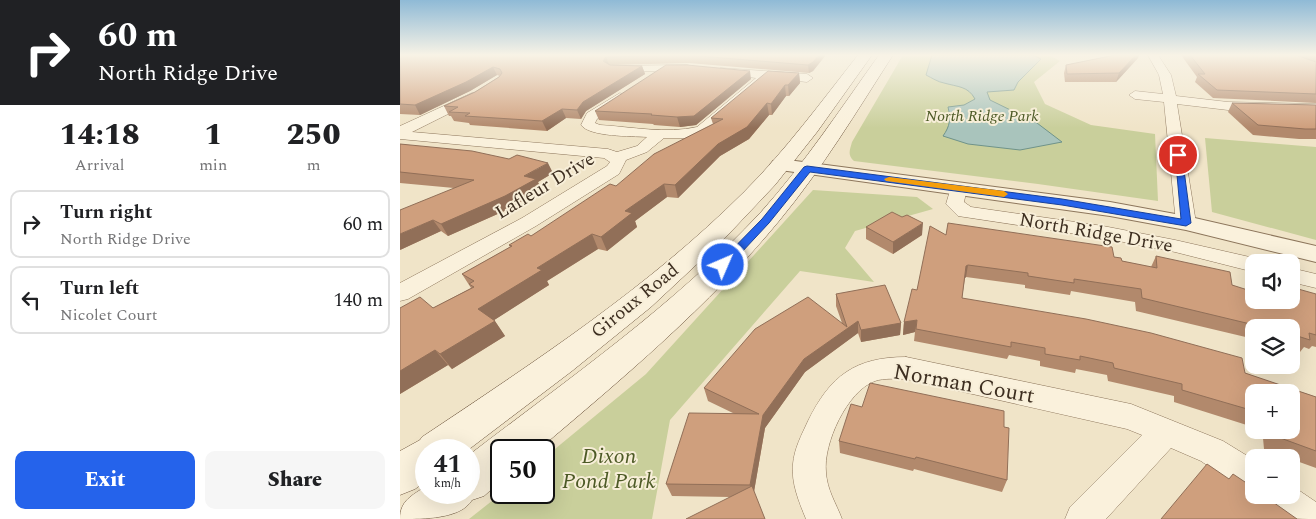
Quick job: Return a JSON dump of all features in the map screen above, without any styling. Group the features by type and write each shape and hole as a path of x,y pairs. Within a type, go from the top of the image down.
{"main road":[{"name":"Giroux Road","path":"522,439 695,293 766,221 793,167 849,79"},
{"name":"Giroux Road","path":"451,439 558,363 662,281 753,197 793,167 866,79"},
{"path":"400,475 415,465"},
{"path":"480,472 490,465"},
{"path":"418,519 438,504"}],"street":[{"path":"647,79 592,116 588,125 598,129 660,134 685,134 702,130 761,79"},
{"path":"1166,79 1171,100 1186,223"},
{"name":"Lafleur Drive","path":"400,133 486,89"},
{"path":"1136,95 1246,107 1316,108"},
{"name":"Lafleur Drive","path":"400,133 608,154 616,158 618,164 613,170 563,202 474,254 400,292"},
{"path":"616,158 642,149 660,134"},
{"name":"North Ridge Drive","path":"793,167 1110,209 1186,223 1316,254"},
{"name":"North Ridge Drive","path":"958,188 955,204 965,212 1142,239 1245,263"},
{"path":"1300,277 1316,281"},
{"name":"Norman Court","path":"825,519 818,507 810,485 809,462 814,447 837,398 845,388 866,373 877,370 906,368 1131,417 1212,451 1245,473"},
{"path":"1082,519 1168,431"},
{"path":"1290,504 1311,519"}],"green space":[{"name":"North Ridge Park","path":"889,79 1037,79 1034,82 1045,104 1091,125 1155,134 1158,201 854,161 850,154 852,142"},
{"path":"1205,138 1316,147 1316,240 1212,212"},
{"name":"Dixon Pond Park","path":"813,190 917,197 933,209 855,231 845,248 874,282 800,271 670,420 652,519 469,519 490,502 490,504 555,504 555,449 646,374"}],"water":[{"path":"934,79 1021,79 1014,90 987,92 990,100 1037,123 1062,142 1020,150 968,144 943,136 949,122 948,107 964,105 975,99 966,89"}],"building":[{"path":"400,79 471,79 415,105 400,104"},
{"path":"495,79 620,79 583,102 577,110 562,109 542,121 465,116 470,113 449,112 458,107 444,106 475,92"},
{"path":"644,79 740,79 694,116 677,117 595,111"},
{"path":"758,79 793,79 788,85 785,85 771,104 767,103 747,127 718,144 675,185 664,184 625,211 632,213 601,237 592,234 537,268 542,270 478,309 495,321 440,354 435,350 400,371 400,308 420,297 433,308 474,287 469,284 474,281 462,274 512,246 509,245 528,234 531,236 610,184 616,186 654,154 723,119 711,118"},
{"path":"1204,79 1316,79 1316,94 1217,90"},
{"path":"1232,103 1316,105 1316,129 1258,125"},
{"path":"400,144 472,151 509,159 517,155 548,163 524,176 536,179 505,196 441,224 433,220 400,234 400,210 474,180 400,172"},
{"path":"892,212 902,217 907,215 923,223 893,242 866,227"},
{"path":"948,223 1112,247 1114,257 1121,258 1122,261 1157,268 1156,256 1230,272 1232,285 1245,289 1245,309 1300,309 1300,290 1316,294 1316,335 1309,333 1310,340 1300,337 1300,319 1245,319 1245,323 1142,298 1141,289 1074,279 1074,283 1028,276 1028,273 966,266 962,298 1086,319 1151,333 1242,358 1245,374 1278,384 1245,384 1245,408 1182,390 1182,384 1114,368 1113,363 1080,356 1080,360 1045,354 1045,348 1011,342 1011,347 916,329 917,320 904,322 912,289 917,290 930,226 946,235"},
{"path":"885,285 901,323 861,330 858,321 804,359 763,415 750,485 666,484 689,413 759,414 704,388 755,329 808,297 847,327 836,294"},
{"path":"870,383 1004,411 1004,427 1009,428 1007,480 916,457 915,459 839,441 851,404 862,407"},
{"path":"1300,392 1316,397 1316,451 1283,439 1300,439"},
{"path":"1207,464 1229,479 1233,474 1245,482 1245,504 1276,504 1297,519 1161,519"},
{"path":"752,486 765,519 686,519"}],"slow traffic":[{"path":"889,179 1004,194"}],"route":[{"path":"723,265 766,221 807,169 1062,202 1186,223 1178,155"}]}
